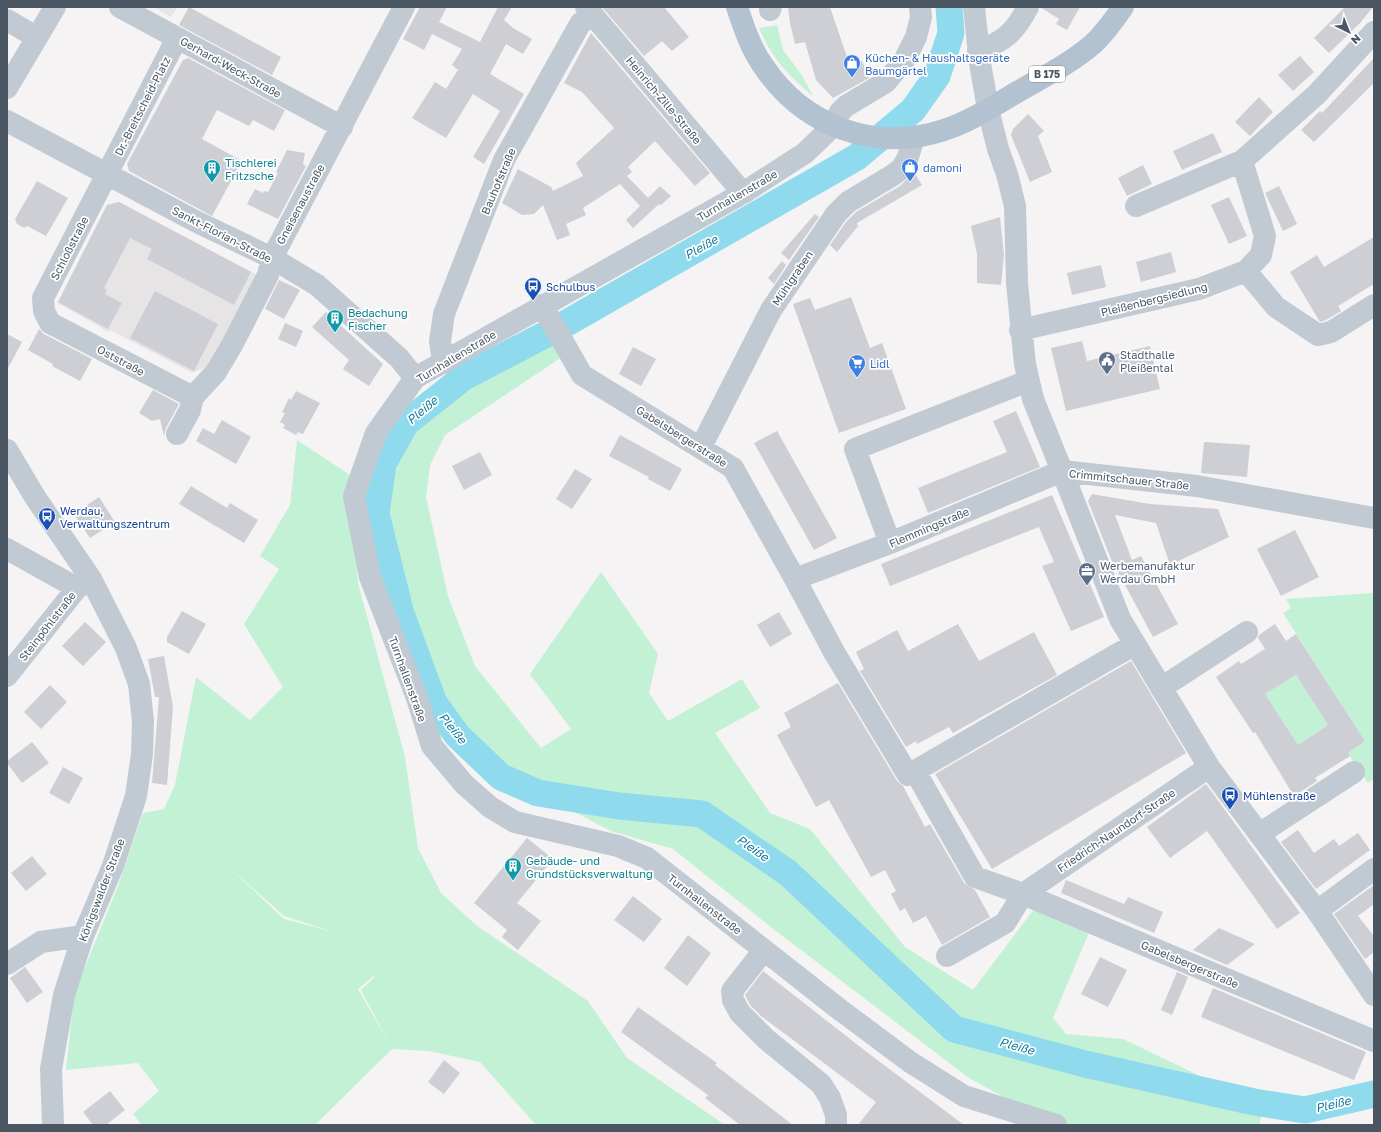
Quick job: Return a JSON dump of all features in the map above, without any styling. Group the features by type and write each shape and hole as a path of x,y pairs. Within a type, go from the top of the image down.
{"main road":[{"name":"B 175","path":"737,7 753,50 764,68 798,104 815,117 841,129 876,138 909,137 950,128 988,109 1081,53 1098,39 1123,7"}],"street":[{"path":"7,88 55,7"},
{"name":"Gerhard-Weck-Straße","path":"120,7 342,127"},
{"name":"Gneisenaustraße","path":"192,397 216,372 232,345 268,275 272,258 404,7"},
{"name":"Turnhallenstraße","path":"920,7 921,17 916,37 904,59 886,82 846,106 840,112 841,129 743,193 546,313 415,378 376,433 354,496 370,577 417,698 432,746 464,784 490,807 515,822 618,846 647,858 910,1062 998,1117 1056,1125"},
{"name":"Crimmitschauer Straße","path":"974,7 978,51 988,109 998,149 1008,174 1015,206 1020,330 1028,381 1033,399 1062,472 1197,486 1374,518"},
{"path":"978,51 995,45 1006,38 1016,28 1028,7"},
{"name":"Heinrich-Zille-Straße","path":"589,11 743,193"},
{"name":"Bauhofstraße","path":"443,363 440,341 444,314 504,160 580,24 589,11"},
{"path":"7,20 36,37"},
{"path":"1136,206 1242,161 1317,94 1374,32"},
{"name":"Dr.-Breitscheid-Platz","path":"107,174 177,38"},
{"name":"Sankt-Florian-Straße","path":"7,121 272,258 317,285 400,358 415,378"},
{"name":"Mühlgraben","path":"700,447 771,310 836,214 848,202 902,168 908,157 909,137"},
{"name":"Pleißenbergsiedlung","path":"1020,330 1199,289 1246,271 1261,256 1265,236 1242,161"},
{"name":"Schloßstraße","path":"50,323 44,311 43,298 107,174"},
{"path":"1246,271 1276,307 1318,335 1331,332 1374,306"},
{"name":"Gabelsbergerstraße","path":"546,313 582,375 733,468 834,652 908,775 915,771 975,877 1014,891 1374,1041"},
{"name":"Oststraße","path":"50,323 192,397"},
{"path":"890,543 855,449 1028,381"},
{"path":"176,434 190,410 192,397"},
{"name":"Königswalder Straße","path":"7,450 84,584 126,648 139,684 143,721 142,754 136,796 113,866 83,936 64,995 51,1069 53,1125"},
{"path":"1062,472 1120,619 1161,688 1209,767 1317,911 1374,995"},
{"name":"Flemmingstraße","path":"795,580 890,543 1062,472"},
{"path":"7,549 84,584"},
{"name":"Steinpöhlstraße","path":"7,676 84,584"},
{"path":"1161,688 1247,632"},
{"path":"915,771 1135,644"},
{"name":"Friedrich-Naundorf-Straße","path":"1014,891 1209,767"},
{"path":"1259,834 1354,772"},
{"path":"1317,911 1374,870"},
{"path":"947,956 1005,923 1014,891"},
{"path":"7,964 41,942 83,936"},
{"path":"764,950 732,991 733,1000 740,1013 766,1039 821,1084 830,1098 836,1115 836,1125"}],"shaded area":[{"path":"154,7 178,7 171,17"},
{"path":"119,202 259,276 211,365 192,373 110,330 109,332 59,304 58,302 107,205"}],"green space":[{"path":"777,25 783,50 801,74 813,96 782,66 770,49 759,28"},
{"path":"558,328 565,355 445,435 430,465 426,497 448,596 475,666 541,748 571,729 530,674 601,572 658,654 649,693 668,721 742,679 760,708 715,733 770,813 810,829 905,947 973,990 1040,901 1093,923 1053,1018 1066,1034 1123,1039 1254,1102 1265,1102 1259,1125 1054,1125 969,1078 776,931 673,849 611,831 538,793 501,777 457,735 434,703 401,614 376,514 383,464 406,423 464,377"},
{"path":"297,440 350,475 358,583 405,757 418,848 441,893 477,926 588,1001 627,1058 725,1125 536,1125 480,1062 429,1051 392,1049 315,1125 142,1125 133,1114 159,1091 138,1063 66,1070 74,994 118,886 143,813 164,809 175,785 196,677 250,720 283,687 244,624 279,569 260,556 290,505","holes":["229,867 284,916 334,932 284,919","374,976 375,977 361,990 389,1043 358,989"]},
{"path":"1374,593 1374,779 1368,783 1348,753 1365,741 1283,613 1291,608 1286,599"},
{"path":"1296,675 1328,725 1298,745 1265,694"}],"building":[{"path":"189,7 281,57 272,75 179,25"},
{"path":"420,7 447,7 439,22 480,42 498,7 512,7 504,20 513,28 532,39 523,54 506,44 490,74 524,94 484,164 473,157 500,111 473,94 446,138 412,118 435,82 446,89 458,70 452,65 462,49 432,34 424,50 403,39"},
{"path":"602,7 664,7 689,37 672,51 662,41 644,56"},
{"path":"788,7 830,7 850,66 862,61 869,78 833,98 816,80 805,42 795,44"},
{"path":"1040,7 1080,7 1067,30 1056,24 1059,19"},
{"path":"1345,7 1373,7 1360,23 1329,53 1314,38"},
{"path":"591,33 710,173 695,186 655,141 628,167 632,172 627,176 648,198 660,186 671,196 661,205 659,204 633,228 626,220 640,206 620,184 583,208 586,215 566,224 570,235 557,240 543,205 534,214 522,215 502,203 518,169 551,187 553,191 583,176 576,163 614,128 582,92 564,83"},
{"path":"1300,56 1314,72 1293,91 1278,75"},
{"path":"188,58 285,110 274,131 253,120 249,126 217,110 202,139 242,161 212,216 129,171 127,164 183,60"},
{"path":"1374,58 1374,83 1314,142 1301,130 1320,111 1322,113"},
{"path":"1259,97 1273,112 1250,136 1235,122"},
{"path":"1028,114 1044,131 1038,136 1052,172 1030,182 1011,135 1013,129"},
{"path":"1213,133 1222,152 1182,170 1173,151"},
{"path":"287,150 305,153 303,164 306,166 278,219 247,204 255,189 263,193 264,191 268,192 278,173 276,172"},
{"path":"1143,165 1152,184 1127,196 1118,178"},
{"path":"914,172 922,185 857,223 858,226 837,252 830,245 846,222 856,212 900,186"},
{"path":"37,181 68,198 46,236 27,226 24,228 17,224 15,219"},
{"path":"1279,186 1297,224 1283,231 1265,193"},
{"path":"1229,197 1247,236 1229,244 1211,205"},
{"path":"119,202 251,272 234,305 147,259 152,249 130,238 104,288 107,290 105,294 122,303 108,329 58,302 107,205"},
{"path":"815,214 819,217 789,260 781,253"},
{"path":"1000,217 1004,255 1001,285 977,283 977,254 971,226"},
{"path":"1374,237 1374,284 1338,306 1341,311 1320,322 1290,272 1317,255 1324,267"},
{"path":"1171,252 1176,272 1141,282 1136,262"},
{"path":"782,261 786,265 774,284 768,278"},
{"path":"1101,265 1106,287 1072,295 1067,273"},
{"path":"279,280 300,290 284,319 265,309"},
{"path":"155,291 218,324 194,371 130,338"},
{"name":"Lidl","path":"851,297 870,348 882,343 906,409 839,433 793,304 810,298 815,310"},
{"path":"326,312 383,364 369,386 343,369 349,360 312,327"},
{"path":"285,323 303,331 296,347 278,339"},
{"path":"39,329 44,334 92,359 80,381 52,366 53,364 28,350"},
{"path":"7,334 22,342 7,370"},
{"name":"Stadthalle Pleißental","path":"1082,341 1087,361 1150,346 1160,389 1066,411 1051,348"},
{"path":"633,347 656,359 641,386 619,374"},
{"path":"153,390 179,404 166,428 164,436 160,419 152,421 139,413"},
{"path":"296,391 320,403 303,434 298,432 296,435 283,428 285,425 280,422 285,413 282,412 289,398 291,400"},
{"path":"1016,411 1040,467 928,513 918,488 1007,452 993,421"},
{"path":"222,420 251,437 236,464 196,441 203,428 214,434"},
{"path":"777,431 837,538 814,550 754,443"},
{"path":"620,435 682,469 670,491 648,479 649,477 609,456"},
{"path":"1204,442 1250,445 1247,477 1201,473"},
{"path":"480,452 492,475 464,490 452,466"},
{"path":"575,469 592,479 572,509 556,499"},
{"path":"191,486 227,508 230,503 258,520 244,543 179,504"},
{"path":"1092,494 1150,504 1218,509 1229,537 1170,565 1156,523 1115,515 1132,560 1141,556 1178,624 1153,637 1111,559 1088,501"},
{"path":"1052,495 1104,617 1071,631 1042,566 1054,562 1039,527 890,586 881,564"},
{"path":"99,497 115,522 90,538 74,514"},
{"path":"1295,530 1319,577 1281,596 1257,549"},
{"path":"182,611 206,624 189,654 167,642 167,637"},
{"path":"779,612 792,634 770,647 757,625"},
{"path":"85,622 106,642 83,666 62,646"},
{"path":"958,624 979,661 1034,632 1057,675 953,733 949,727 917,744 916,741 906,747 860,671 864,669 856,652 897,630 908,651"},
{"path":"1275,624 1286,641 1296,634 1365,741 1348,753 1350,756 1315,778 1317,781 1294,796 1255,732 1253,733 1216,677 1239,661 1241,664 1265,649 1258,638 1259,635","holes":["1296,675 1328,725 1298,745 1265,694"]},
{"path":"164,656 173,707 167,785 152,783 159,697 155,697 148,659"},
{"path":"1131,661 1186,753 992,869 935,774"},
{"path":"838,683 897,781 903,786 925,827 930,824 964,883 975,890 990,917 942,945 926,916 913,923 905,908 900,911 891,894 896,891 885,870 871,877 829,800 816,807 777,735 791,727 784,713"},
{"path":"50,685 67,702 41,729 24,712"},
{"path":"32,742 49,763 22,783 7,761"},
{"path":"63,767 83,778 69,804 49,793"},
{"path":"1206,784 1300,913 1277,929 1207,831 1170,858 1147,827"},
{"path":"1298,830 1314,853 1334,839 1339,846 1358,833 1370,850 1316,889 1281,842"},
{"name":"Gebäude- und Grundstücksverwaltung","path":"527,838 553,859 517,903 541,921 518,950 502,937 507,930 474,903"},
{"path":"32,856 47,874 26,891 11,873"},
{"path":"1066,880 1124,904 1128,897 1163,912 1154,933 1061,893"},
{"path":"1374,885 1374,904 1358,916 1374,936 1374,952 1365,959 1334,914"},
{"path":"633,896 662,919 644,942 614,920"},
{"path":"1219,928 1255,944 1227,965 1193,950"},
{"path":"688,935 711,953 687,986 664,968"},
{"path":"1100,957 1127,970 1108,1007 1081,994"},
{"path":"25,967 43,992 27,1003 10,978"},
{"path":"763,971 868,1053 964,1125 858,1125 876,1102 761,1016 750,1005 745,995"},
{"path":"1177,972 1188,977 1172,1015 1161,1010"},
{"path":"1213,988 1366,1052 1354,1080 1201,1017"},
{"path":"638,1007 717,1063 715,1065 793,1125 740,1125 705,1098 708,1095 621,1032"},
{"path":"444,1060 460,1073 444,1094 428,1082"},
{"path":"110,1091 125,1110 106,1125 93,1125 83,1112"}],"waterway":[{"name":"Pleiße","path":"949,7 951,33 937,76 913,110 857,157 558,328 464,377 406,423 383,464 376,514 401,614 434,703 457,735 501,777 538,793 619,806 702,814 788,873 954,1029 1085,1064 1254,1102 1305,1110 1374,1094"}],"place":[{"name":"Küchen- & Haushaltsgeräte Baumgärtel","path":"852,78"},
{"name":"damoni","path":"910,182"},
{"name":"Tischlerei Fritzsche","path":"212,183"},
{"name":"Schulbus","path":"533,301"},
{"name":"Bedachung Fischer","path":"335,333"},
{"name":"Stadthalle Pleißental","path":"1107,375"},
{"name":"Lidl","path":"857,378"},
{"name":"Werdau, Verwaltungszentrum","path":"47,531"},
{"name":"Werbemanufaktur Werdau GmbH","path":"1087,586"},
{"name":"Mühlenstraße","path":"1230,810"},
{"name":"Gebäude- und Grundstücksverwaltung","path":"513,881"}]}
